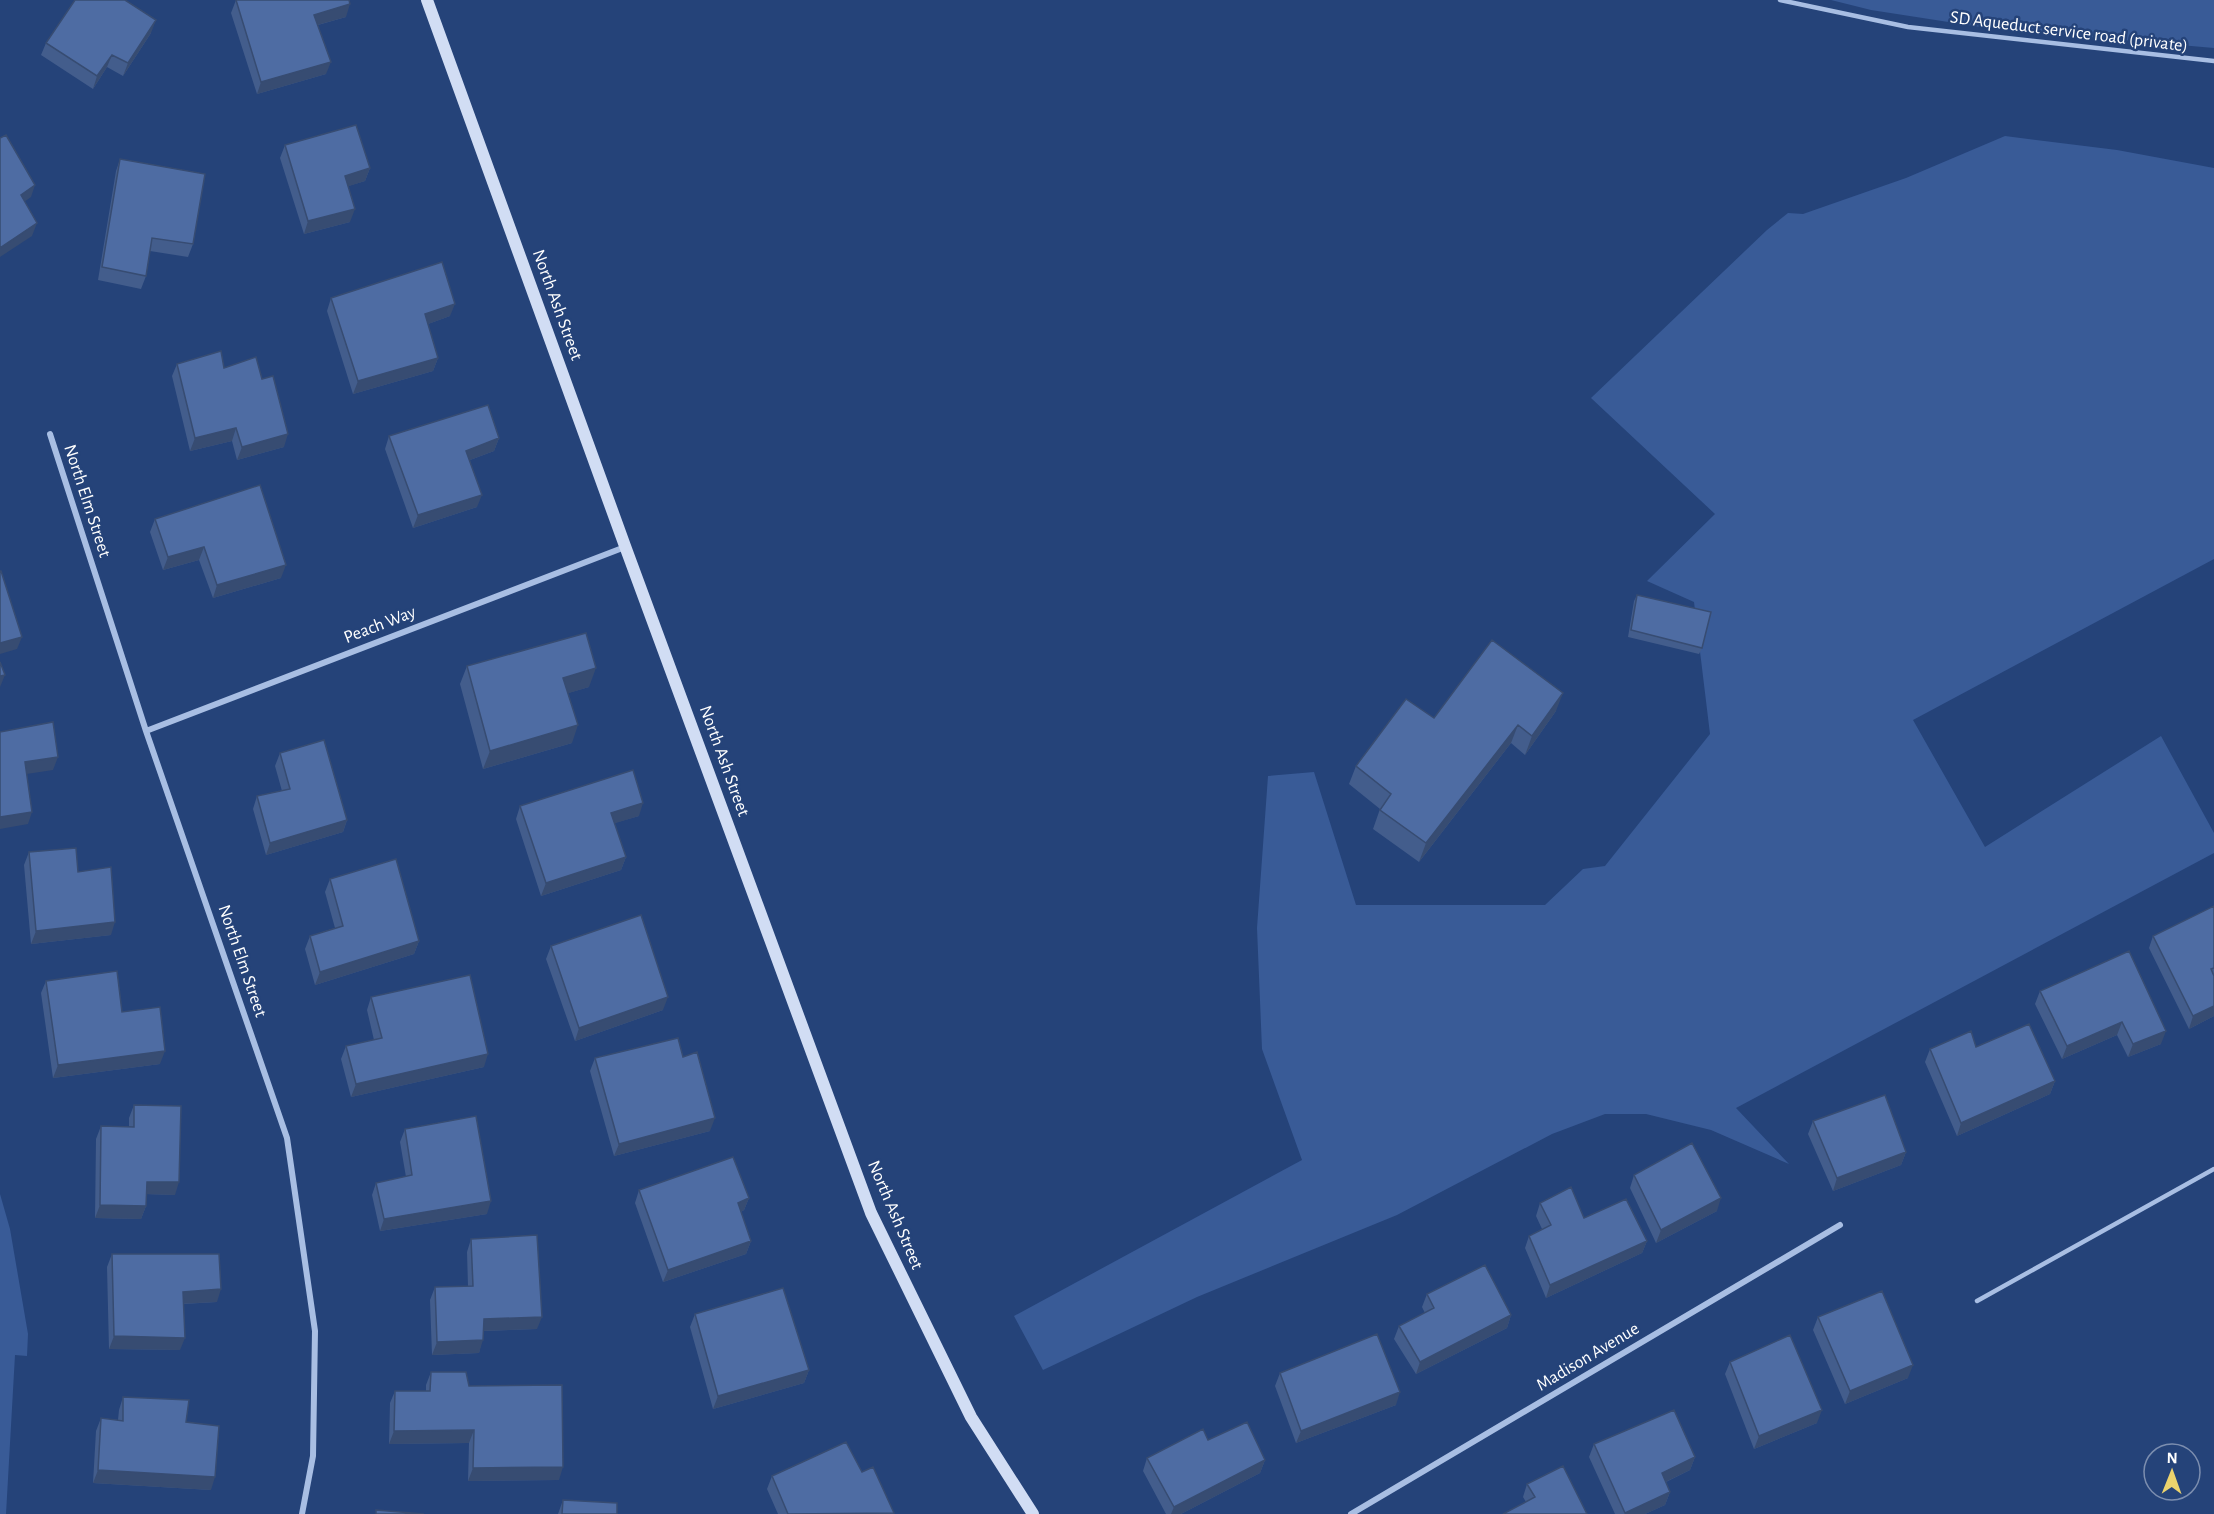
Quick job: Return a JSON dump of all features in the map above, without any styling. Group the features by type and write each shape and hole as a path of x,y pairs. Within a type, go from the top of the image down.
{"main road":[{"name":"North Ash Street","path":"427,0 871,1213 971,1417 1033,1514"}],"street":[{"name":"North Elm Street","path":"50,434 146,731 287,1138 315,1331 313,1456 302,1514"},
{"name":"Peach Way","path":"146,731 625,546"},
{"name":"Madison Avenue","path":"1351,1514 1840,1225"}],"lane":[{"name":"SD Aqueduct service road (private)","path":"1780,0 1908,27 2214,61"},
{"path":"1977,1300 2214,1169"}],"shaded area":[{"path":"1831,0 2214,0 2214,48 1987,28 1871,10"},
{"path":"2005,136 2117,150 2214,168 2214,559 1913,720 1985,847 2161,736 2214,833 2214,853 1736,1108 1789,1164 1711,1130 1646,1114 1605,1114 1552,1134 1397,1215 1197,1297 1043,1370 1014,1316 1302,1160 1262,1049 1257,928 1268,776 1314,772 1356,905 1545,905 1583,869 1605,866 1710,734 1694,602 1647,581 1715,514 1591,398 1767,230 1788,213 1803,214 1906,178"},
{"path":"0,1194 10,1229 28,1334 27,1356 15,1355 6,1514 0,1514"}],"building":[{"path":"75,0 125,0 156,20 128,63 112,55 97,76 46,43"},
{"path":"236,0 349,0 350,4 314,15 331,62 261,82"},
{"path":"356,125 370,168 345,176 355,209 308,221 285,145"},
{"path":"6,135 35,185 21,195 37,223 0,248 0,138"},
{"path":"120,159 205,174 193,244 152,238 146,276 102,267"},
{"path":"442,262 455,304 425,314 438,358 358,381 331,298"},
{"path":"221,351 224,368 256,357 262,379 273,376 288,434 242,447 236,428 195,438 177,364"},
{"path":"488,405 499,438 466,451 482,495 418,515 389,436"},
{"path":"260,485 286,565 217,585 204,547 168,557 155,519"},
{"path":"0,571 22,637 0,643"},
{"path":"1637,595 1711,612 1702,648 1631,630"},
{"path":"586,633 596,668 563,678 578,725 490,751 467,666"},
{"path":"1492,640 1563,693 1532,736 1518,725 1426,843 1380,810 1391,794 1356,766 1406,699 1434,718"},
{"path":"0,662 5,675 0,676"},
{"path":"53,722 58,757 25,762 32,812 0,817 0,732"},
{"path":"324,740 347,820 270,843 257,796 290,789 280,753"},
{"path":"633,770 643,803 611,813 626,857 546,883 520,806"},
{"path":"76,848 78,872 111,867 115,922 36,931 29,852"},
{"path":"396,859 419,941 320,972 310,936 343,926 330,879"},
{"path":"2214,906 2214,968 2211,969 2214,976 2214,1006 2193,1016 2153,936"},
{"path":"641,915 668,997 579,1028 551,946"},
{"path":"2129,951 2166,1031 2133,1044 2122,1022 2067,1046 2040,991"},
{"path":"117,971 122,1012 160,1007 165,1051 58,1065 46,981"},
{"path":"470,975 488,1054 356,1084 346,1046 382,1038 371,997"},
{"path":"2029,1024 2055,1081 1961,1123 1930,1049 1971,1031 1976,1047"},
{"path":"678,1038 683,1057 697,1052 715,1118 619,1144 595,1058"},
{"path":"1885,1095 1906,1152 1837,1178 1813,1121"},
{"path":"134,1105 181,1106 179,1182 147,1182 146,1206 100,1205 101,1126 134,1127"},
{"path":"476,1116 491,1201 384,1219 376,1183 412,1175 405,1129"},
{"path":"1692,1143 1721,1198 1661,1230 1634,1175"},
{"path":"733,1157 749,1198 738,1203 751,1241 668,1270 639,1190"},
{"path":"1571,1187 1584,1218 1626,1199 1647,1241 1550,1285 1529,1236 1551,1225 1540,1203"},
{"path":"537,1235 542,1317 484,1319 483,1340 437,1342 435,1287 473,1286 471,1239"},
{"path":"112,1254 219,1254 221,1289 183,1292 185,1338 114,1336"},
{"path":"1485,1265 1511,1315 1420,1362 1399,1326 1434,1308 1427,1294"},
{"path":"783,1288 809,1370 718,1396 695,1314"},
{"path":"1882,1291 1913,1365 1850,1391 1818,1317"},
{"path":"1377,1334 1400,1392 1301,1431 1280,1373"},
{"path":"1790,1335 1822,1410 1759,1436 1730,1362"},
{"path":"431,1372 466,1372 469,1386 562,1385 563,1467 473,1468 474,1430 394,1431 395,1391 430,1391"},
{"path":"123,1397 189,1400 186,1422 219,1426 215,1477 98,1470 101,1418 123,1421"},
{"path":"1674,1410 1695,1457 1662,1473 1670,1492 1625,1513 1594,1444"},
{"path":"1247,1422 1265,1460 1174,1507 1147,1458 1203,1429 1208,1440"},
{"path":"846,1442 862,1472 873,1467 894,1513 788,1514 772,1476"},
{"path":"1563,1466 1587,1514 1503,1514 1535,1497 1527,1484"},
{"path":"563,1500 617,1503 617,1514 562,1514"},
{"path":"376,1510 424,1514 376,1514"}]}
